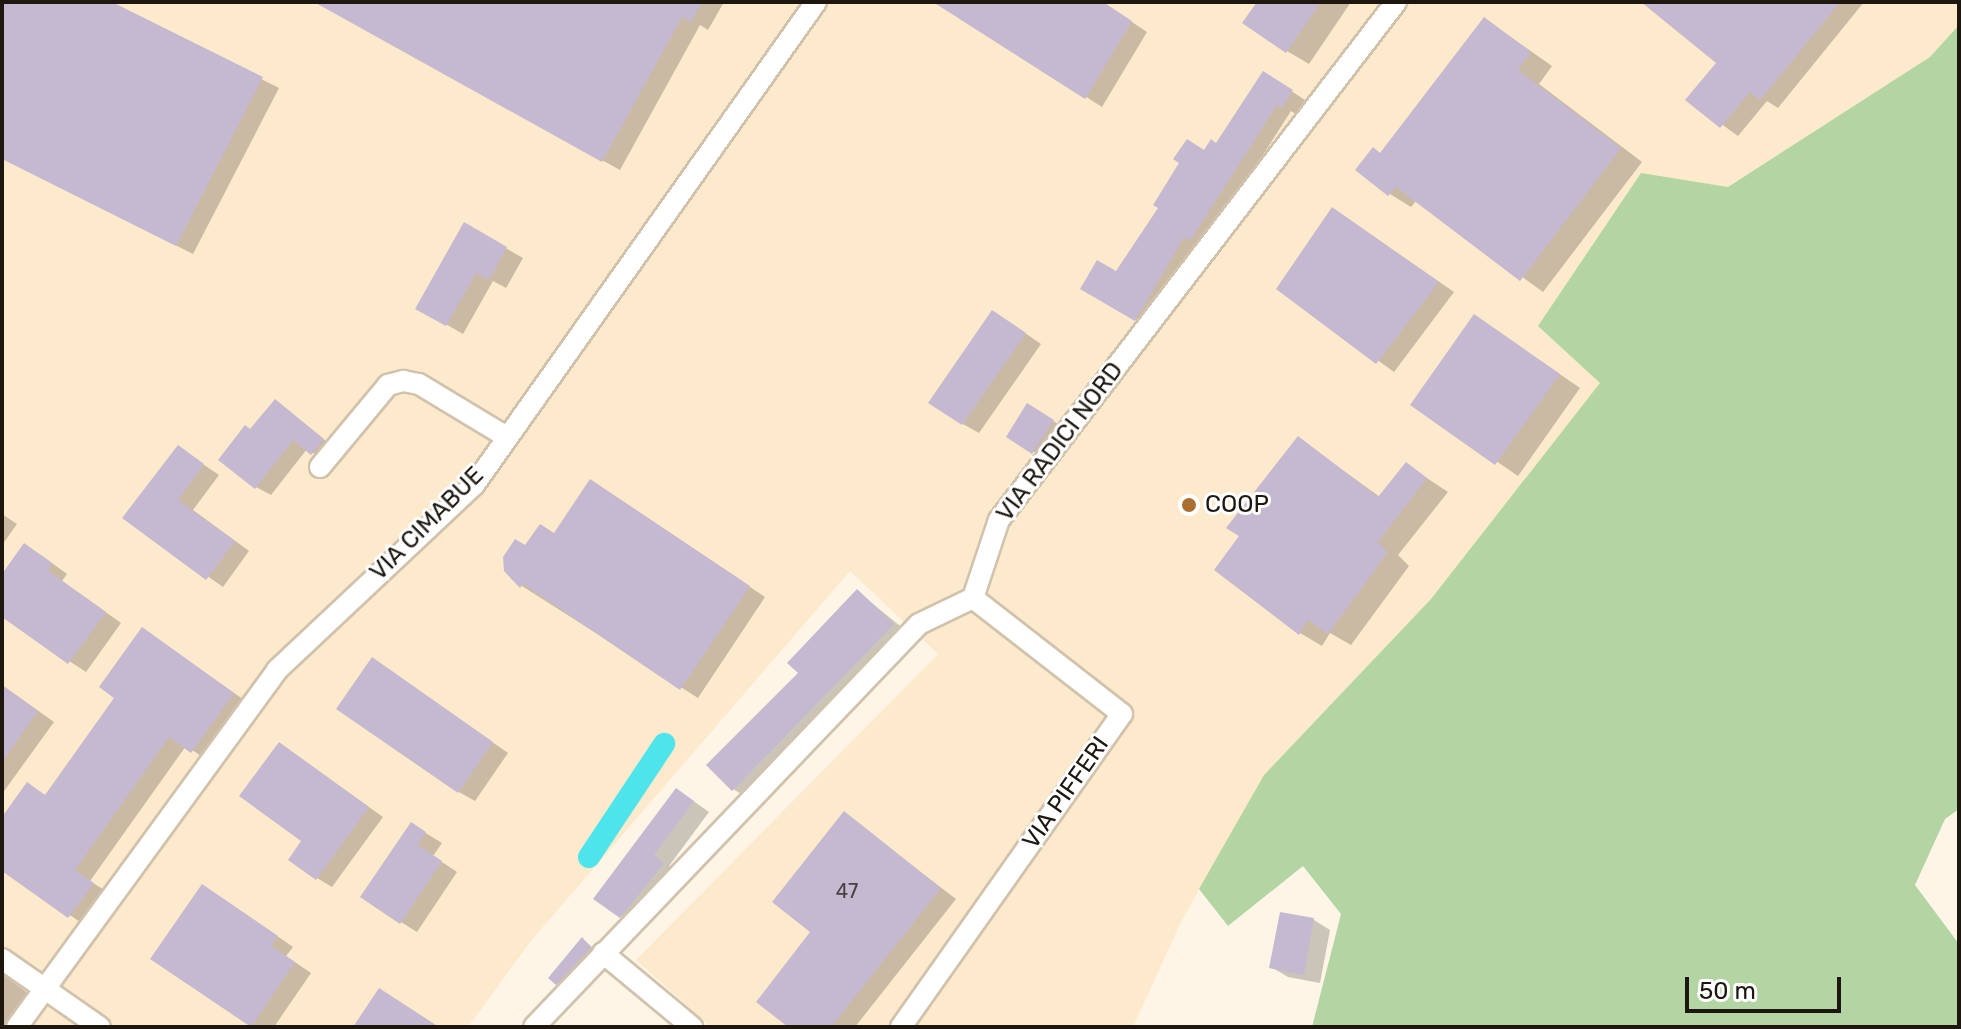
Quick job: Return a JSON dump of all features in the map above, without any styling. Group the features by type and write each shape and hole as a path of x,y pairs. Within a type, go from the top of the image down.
{"street":[{"name":"VIA CIMABUE","path":"17,1027 277,670 474,485 816,2"},
{"name":"VIA RADICI NORD","path":"973,598 999,520 1396,2"},
{"path":"320,467 388,385 403,381 419,384 507,437"},
{"path":"534,1027 919,624 973,598"},
{"name":"VIA PIFFERI","path":"901,1027 1122,714 973,598"},
{"path":"603,953 692,1027"},
{"path":"2,959 100,1027"}],"shaded area":[{"path":"2,2 1959,2 1959,25 1930,57 1728,187 1641,174 1601,383 1431,599 1264,775 1182,920 1133,1027 711,1027 636,960 938,654 850,571 530,942 468,1027 2,1027"}],"green space":[{"path":"1959,25 1959,809 1945,819 1915,885 1959,944 1959,1027 1312,1027 1341,914 1303,866 1228,926 1199,889 1264,775 1431,599 1600,383 1538,326 1641,173 1728,187 1930,57"}],"building":[{"path":"2,2 112,2 263,77 176,246 2,159"},
{"path":"314,2 702,2 691,22 682,17 602,162"},
{"path":"933,2 1103,2 1132,21 1085,99"},
{"path":"1257,2 1321,2 1286,53 1242,23"},
{"path":"1641,2 1840,2 1760,100 1750,92 1720,128 1685,100 1716,63"},
{"path":"1484,17 1531,52 1518,70 1621,148 1520,281 1396,187 1388,196 1355,170 1373,147 1380,153"},
{"path":"1263,71 1293,90 1282,108 1277,105 1190,241 1184,237 1135,321 1080,289 1097,260 1116,271 1158,208 1153,205 1179,163 1173,159 1187,139 1204,150 1211,139 1216,143"},
{"path":"1332,207 1439,282 1376,364 1276,289"},
{"path":"464,222 507,247 489,280 476,273 446,326 415,309"},
{"path":"992,310 1026,333 962,425 928,403"},
{"path":"1474,314 1560,374 1495,465 1410,405"},
{"path":"275,399 324,439 311,455 293,440 255,489 218,460 245,425 250,429"},
{"path":"1027,403 1054,420 1032,454 1006,437"},
{"path":"1298,436 1378,497 1406,462 1427,478 1378,542 1388,552 1328,634 1308,620 1299,635 1214,570 1239,536 1226,528"},
{"path":"178,445 204,464 178,500 235,541 206,580 122,518"},
{"path":"590,479 750,586 680,690 523,584 520,588 504,571 503,557 515,539 525,545 540,524 554,533"},
{"path":"24,543 52,563 47,570 106,612 68,664 2,617 2,574"},
{"path":"857,589 894,624 732,791 706,765 798,673 787,663"},
{"path":"142,627 234,693 191,753 169,737 75,870 94,883 68,918 2,871 2,817 27,782 45,795 114,698 99,687"},
{"path":"372,657 493,742 458,793 336,709"},
{"path":"2,685 38,711 2,762"},
{"path":"279,742 369,807 316,880 288,860 301,841 239,796"},
{"path":"676,788 694,801 654,855 664,863 620,918 593,899"},
{"path":"844,811 941,888 831,1027 788,1027 756,1002 810,932 772,902"},
{"path":"411,822 426,832 418,845 442,861 400,924 360,897"},
{"path":"202,884 278,936 271,946 295,962 251,1027 150,959"},
{"path":"1280,912 1314,918 1304,975 1269,968"},
{"path":"582,937 591,948 556,985 548,978"},
{"path":"379,988 439,1027 353,1027"}],"waterway":[{"path":"589,857 664,744"}],"place":[{"name":"COOP","path":"1189,505"}]}
